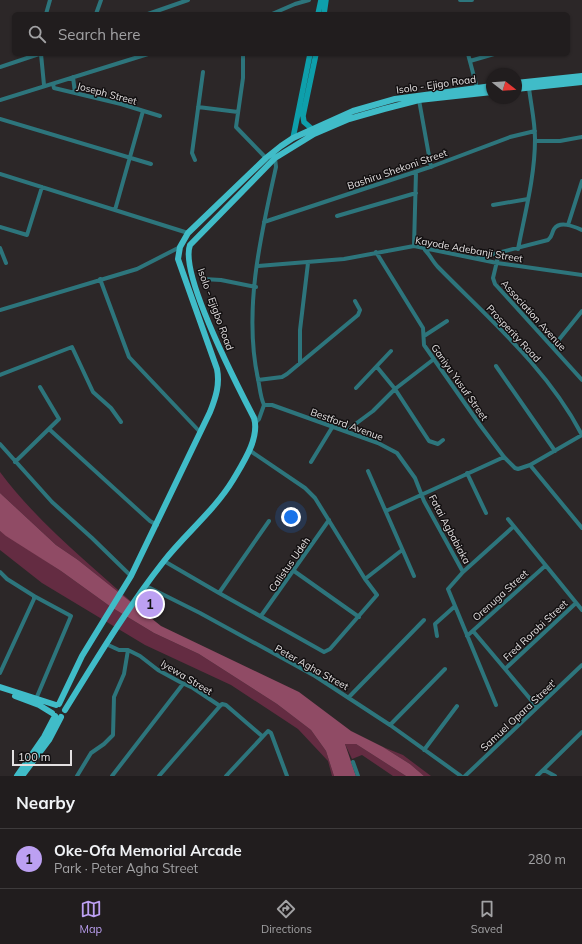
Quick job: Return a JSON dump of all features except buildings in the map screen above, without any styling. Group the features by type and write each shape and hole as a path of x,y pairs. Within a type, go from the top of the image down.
{"main road":[{"path":"318,12 321,0"},
{"path":"324,12 326,0"},
{"path":"180,247 188,234 266,158 293,138 310,56"},
{"path":"312,129 304,122 303,116 316,56"},
{"path":"522,82 582,76"},
{"path":"522,88 582,82"},
{"name":"Isolo - Ejigo Road","path":"293,138 353,111 395,99 486,87"},
{"name":"Isolo - Ejigbo Road","path":"255,423 227,366 199,296 189,264 188,251 194,239 275,158 302,140 349,119 419,100 486,93"},
{"name":"Isolo - Ejigbo Road","path":"129,578 157,525 210,412 217,393 217,369 180,264 180,247"},
{"path":"217,369 227,366"},
{"path":"17,776 44,737 56,715 65,710 114,631 144,588 164,561 220,500 233,480 248,450 256,431 255,423"},
{"path":"22,776 49,740 56,715 52,709 57,705 82,656 129,578"},
{"path":"0,687 62,706 65,710"},
{"path":"0,691 39,705 56,715"}],"street":[{"path":"47,12 50,0"},
{"path":"97,12 101,0"},
{"path":"154,12 188,0"},
{"path":"277,12 309,0"},
{"path":"460,0 472,0"},
{"path":"0,68 34,56"},
{"path":"40,56 44,85"},
{"path":"0,100 44,85 53,84 141,56"},
{"path":"243,56 243,78 236,127 238,131 266,158"},
{"path":"469,56 477,88"},
{"path":"470,61 487,56"},
{"path":"195,160 192,153 203,72"},
{"path":"73,77 75,92"},
{"name":"Joseph Street","path":"53,84 54,88 75,92 160,116"},
{"path":"518,249 528,199 535,141 535,131 528,88"},
{"path":"419,100 431,167"},
{"path":"198,106 238,112"},
{"path":"115,210 143,111"},
{"path":"0,119 151,164"},
{"name":"Bashiru Shekoni Street","path":"264,222 431,167 510,137 535,131"},
{"path":"535,141 560,141 582,137"},
{"path":"255,423 259,419 264,405 261,398 253,358 252,343 256,287 264,222 276,167 275,158"},
{"path":"414,246 416,172"},
{"path":"0,174 188,234"},
{"path":"568,225 582,181"},
{"path":"0,227 27,235 42,187"},
{"path":"338,216 416,193"},
{"path":"493,205 528,199"},
{"path":"476,259 548,240 552,237 554,229 558,226 568,225 582,230"},
{"name":"Kayode Adebanji Street","path":"258,266 308,263 414,246 497,264 582,275"},
{"path":"0,310 137,269 180,247"},
{"path":"0,248 6,263"},
{"name":"Prosperity Road","path":"425,249 436,265 475,303 540,371 558,394 582,435"},
{"name":"Ganiyu Yusuf Street","path":"376,252 423,328 424,345 504,457 518,469 530,465"},
{"name":"Association Avenue","path":"499,253 493,278 495,284 582,380"},
{"path":"300,363 300,330 308,263"},
{"path":"100,279 130,357 200,432"},
{"path":"203,279 221,280 256,287"},
{"path":"258,380 282,377 300,363 358,315 360,310 354,301"},
{"path":"553,347 582,312"},
{"path":"424,336 447,321"},
{"path":"0,375 72,347 93,392 111,408 121,422"},
{"path":"356,388 392,350"},
{"path":"346,431 373,410 395,389 434,359"},
{"path":"496,366 555,451"},
{"path":"377,367 395,389 429,441 438,444 443,440"},
{"path":"15,462 59,419 40,387"},
{"name":"Bestford Avenue","path":"264,405 281,408 333,426 378,443 397,453 415,478 422,493"},
{"path":"312,462 333,426"},
{"path":"49,429 150,521 157,525"},
{"path":"582,435 530,465 582,528"},
{"path":"0,444 52,502 92,538 129,578"},
{"path":"164,561 324,652 330,649 377,595 365,579 315,498 305,488 248,450"},
{"path":"386,511 422,493 504,457"},
{"path":"368,471 414,576"},
{"path":"467,474 486,513"},
{"name":"Fatai Agbabiaka","path":"422,493 463,572"},
{"name":"Calistus Udeh","path":"261,616 329,520"},
{"path":"508,520 544,566 582,610"},
{"path":"219,593 269,521"},
{"path":"496,705 454,607 448,589 463,572 513,527"},
{"path":"365,579 402,550"},
{"name":"Orenuga Street","path":"466,636 544,566"},
{"path":"294,571 359,617"},
{"path":"0,572 7,579 34,596 71,616 36,699"},
{"name":"Peter Agha Street","path":"144,588 200,613 349,697 460,776"},
{"path":"0,673 28,614 34,596"},
{"name":"Fred Rorobi Street","path":"505,669 576,603"},
{"path":"437,636 435,624 454,607"},
{"path":"349,697 424,620"},
{"path":"473,630 537,706"},
{"name":"Iyewa Street","path":"106,644 119,650 128,650 140,656 158,670 182,684 193,688 220,706 159,776"},
{"path":"77,776 91,752 104,744 113,735 114,697 124,674 128,650"},
{"name":"Samuel Opara Street'","path":"465,776 537,706 582,665"},
{"path":"390,725 445,669"},
{"path":"112,776 111,774 182,684"},
{"path":"220,706 222,704 226,705 262,736"},
{"path":"424,750 457,706"},
{"path":"226,776 268,731 271,733 287,776"},
{"path":"537,776 582,732"},
{"path":"353,762 358,776"},
{"path":"544,770 555,776"}],"shaded area":[{"path":"0,472 14,490 47,525 137,607 78,560 56,545 0,493"},
{"path":"0,493 56,545 78,560 161,626 299,692 351,731 383,747 410,764 424,776 406,776 356,744 345,744 356,776 334,776 326,751 311,730 277,704 199,654 154,633 111,607 61,571 0,531"},
{"path":"0,531 61,571 111,607 154,633 199,654 277,704 311,730 326,751 334,776 332,776 328,761 298,729 231,685 145,645 42,583 0,550"},
{"path":"147,596 159,604 154,612 142,604"},
{"path":"345,744 356,744 406,776 393,776 362,755 352,759"},
{"path":"383,747 403,755 431,776 424,776 410,764"}],"place":[{"name":"Oke-Ofa Memorial Arcade","path":"150,604"}]}
